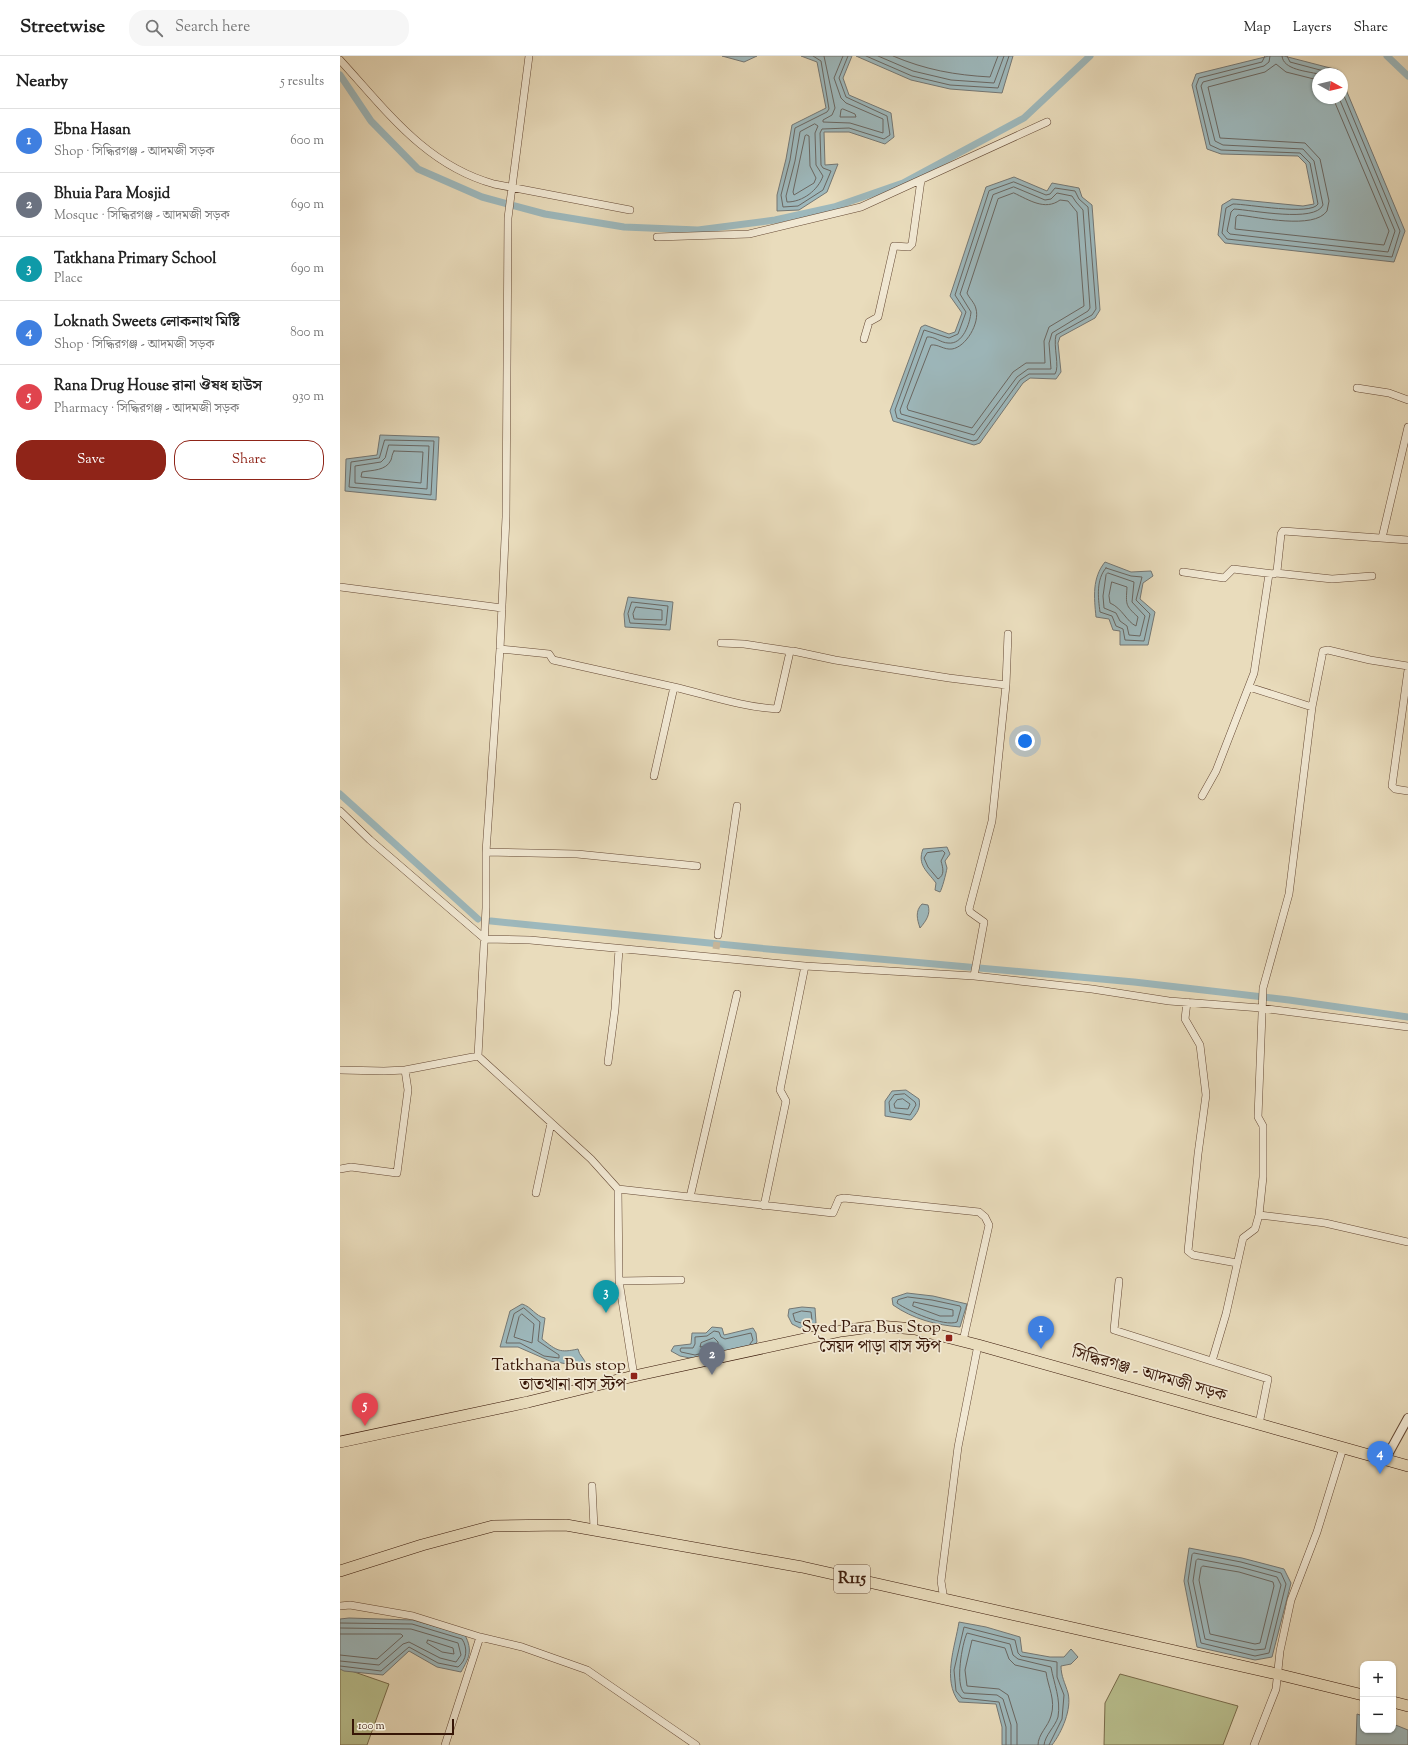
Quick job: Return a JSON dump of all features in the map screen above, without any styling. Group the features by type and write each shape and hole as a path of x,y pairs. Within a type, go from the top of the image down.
{"main road":[{"name":"সিদ্ধিরগঞ্জ - আদমজী সড়ক","path":"340,1442 528,1402 634,1376 841,1331 878,1326 915,1329 963,1341 1344,1448 1386,1458 1408,1466"},
{"name":"R115","path":"340,1571 422,1545 493,1526 566,1525 594,1528 802,1567 1277,1674 1360,1694"},
{"path":"1396,1703 1408,1706"}],"street":[{"path":"478,1056 485,939 486,852 502,608 508,394 508,218 529,56"},
{"path":"340,60 397,125 433,154 459,171 476,179 511,191 630,210"},
{"path":"657,236 754,233 861,208 1047,122"},
{"path":"864,340 869,322 878,317 894,246 908,247 912,244 921,180"},
{"path":"1357,388 1389,393 1408,400"},
{"path":"1382,538 1408,427"},
{"path":"1202,796 1216,771 1254,673 1272,573 1283,531 1408,540"},
{"path":"1182,572 1224,578 1233,569 1332,579 1372,576"},
{"path":"340,587 502,608"},
{"path":"974,973 984,922 970,912 969,909 992,821 1006,685 1008,634"},
{"path":"721,643 744,644 949,678 1006,685"},
{"path":"500,649 549,654 553,660 709,695 729,702 777,709 790,651"},
{"path":"1212,1361 1226,1314 1243,1238 1255,1229 1259,1215 1263,1177 1263,1126 1258,1118 1263,988 1289,894 1312,707 1323,651 1325,650 1408,666"},
{"path":"1408,670 1392,786 1394,789 1408,791"},
{"path":"654,776 674,687"},
{"path":"1248,687 1312,707"},
{"path":"718,935 737,806"},
{"path":"340,811 370,840 485,939 530,940 619,949 716,953 805,966 974,973 1187,1002 1262,1005 1408,1027"},
{"path":"486,852 576,854 697,866"},
{"path":"608,1062 615,1009 619,949"},
{"path":"764,1206 786,1100 780,1090 805,966"},
{"path":"690,1197 737,994"},
{"path":"1187,1002 1185,1019 1200,1045 1206,1095 1188,1251 1193,1255 1237,1263"},
{"path":"340,1070 405,1070 478,1056"},
{"path":"478,1056 591,1159 618,1189 619,1281 634,1376"},
{"path":"340,1169 351,1167 397,1173 408,1090 405,1070"},
{"path":"536,1193 551,1123"},
{"path":"618,1189 833,1214 839,1199 844,1198 979,1212 985,1216 989,1225 963,1341"},
{"path":"1259,1215 1325,1223 1408,1242"},
{"path":"619,1281 681,1280"},
{"path":"1118,1281 1114,1330 1268,1378 1259,1424"},
{"path":"944,1600 941,1580 957,1454 978,1345"},
{"path":"1386,1458 1408,1418"},
{"path":"1254,1745 1276,1689 1280,1651 1291,1600 1317,1532 1344,1448"},
{"path":"592,1486 594,1528"},
{"path":"340,1606 350,1605 413,1616 480,1637 522,1647 587,1670 696,1745"},
{"path":"445,1745 480,1637"}],"green space":[{"path":"340,1667 389,1684 367,1745 340,1745"},
{"path":"1120,1674 1238,1706 1223,1745 1104,1745 1105,1703"}],"water":[{"path":"722,56 757,56 744,62"},
{"path":"801,56 852,56 843,78 849,95 891,113 894,137 885,144 849,132 824,132 825,165 838,164 827,192 799,210 777,211 777,195 786,159 792,125 826,108 817,62"},
{"path":"856,56 1013,56 1002,93 950,89 911,80"},
{"path":"1269,56 1284,56 1330,68 1312,68 1312,104 1348,104 1348,94 1405,231 1394,262 1225,243 1218,235 1222,205 1232,199 1303,206 1314,204 1306,164 1298,156 1221,154 1207,149 1192,85 1196,74"},
{"path":"1014,177 1047,191 1052,183 1079,188 1082,197 1092,205 1100,310 1095,318 1060,337 1058,343 1061,372 1056,379 1030,378 1023,383 980,443 974,445 893,421 890,411 921,327 925,325 949,334 955,332 962,313 950,296 986,187"},
{"path":"380,435 439,437 436,500 345,491 346,459 377,455"},
{"path":"1105,562 1131,572 1151,571 1153,576 1143,583 1140,599 1155,612 1148,645 1120,645 1120,631 1113,630 1109,619 1096,617 1096,581"},
{"path":"628,597 673,602 670,630 625,627 624,614"},
{"path":"947,847 950,854 945,861 947,868 940,892 935,890 936,883 924,868 921,855 923,849"},
{"path":"922,904 928,905 929,911 926,920 920,928 917,915 918,909"},
{"path":"906,1090 919,1099 919,1108 917,1113 911,1120 885,1116 885,1101 892,1091"},
{"path":"907,1293 933,1296 967,1304 960,1327 942,1325 917,1318 893,1305 892,1298"},
{"path":"522,1304 545,1318 542,1339 559,1350 567,1351 578,1349 586,1365 579,1366 550,1361 518,1347 500,1347 510,1311"},
{"path":"802,1307 815,1308 816,1323 800,1328 792,1324 788,1316 789,1309"},
{"path":"712,1327 722,1328 724,1335 753,1328 756,1333 757,1342 750,1350 695,1359 680,1356 671,1351 674,1346 691,1344 692,1333 706,1333"},
{"path":"1189,1548 1242,1558 1284,1569 1291,1583 1272,1657 1255,1660 1197,1647 1184,1581"},
{"path":"340,1619 413,1620 465,1635 469,1646 468,1658 461,1672 437,1667 409,1651 383,1675 344,1671 340,1669"},
{"path":"959,1622 986,1627 1020,1637 1022,1652 1050,1657 1064,1657 1071,1649 1078,1657 1071,1664 1061,1666 1062,1676 1068,1693 1069,1706 1063,1727 1052,1745 1002,1745 1002,1727 996,1704 959,1702 951,1684 950,1674"},
{"path":"1357,1714 1360,1715 1360,1733 1396,1733 1396,1725 1408,1730 1408,1745 1356,1745"}],"waterway":[{"path":"340,75 371,121 418,169 482,197 545,214 624,227 698,230 775,220 834,207 903,183 1024,118 1090,56"},
{"path":"1387,56 1408,76"},
{"path":"340,794 478,919"},
{"path":"491,921 768,949 1134,982 1289,1000 1408,1017"}],"tunnel":[{"path":"716,949 718,935"}],"place":[{"name":"Tatkhana Primary School","path":"606,1313"},
{"name":"Syed Para Bus Stop সৈয়দ পাড়া বাস স্টপ","path":"949,1338"},
{"name":"Ebna Hasan","path":"1041,1349"},
{"name":"Bhuia Para Mosjid","path":"712,1375"},
{"name":"Tatkhana Bus stop তাতখানা বাস স্টপ","path":"634,1376"},
{"name":"Rana Drug House রানা ঔষধ হাউস","path":"365,1426"},
{"name":"Loknath Sweets লোকনাথ মিষ্টি","path":"1380,1474"}]}
